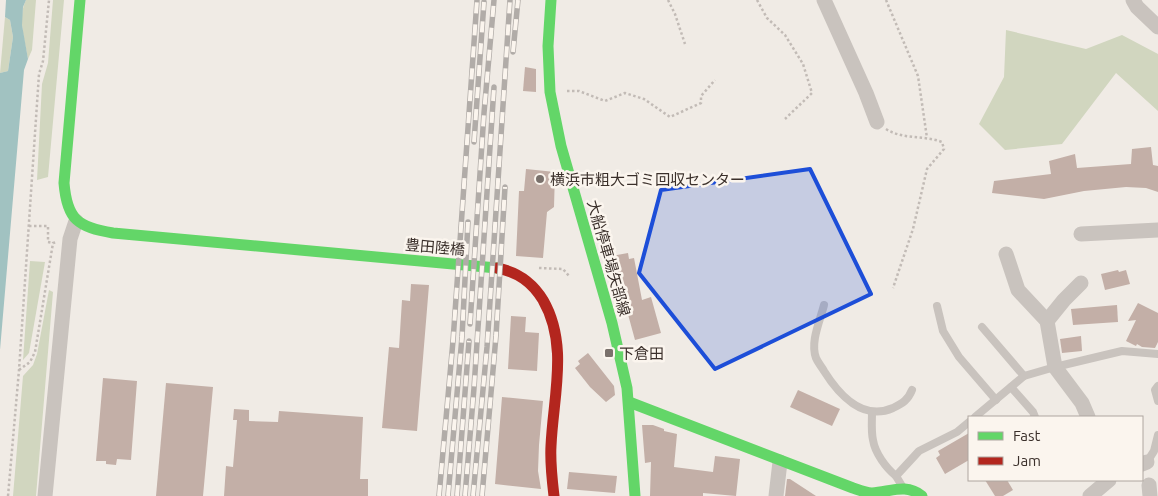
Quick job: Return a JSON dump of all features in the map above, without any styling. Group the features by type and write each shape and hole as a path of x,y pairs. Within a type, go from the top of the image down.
{"street":[{"path":"45,496 70,238 76,221 68,210 64,183 80,0"},
{"name":"大船停車場矢部線","path":"551,0 548,46 550,92 561,146 612,323 629,402 635,496"},
{"path":"824,0 877,122"},
{"path":"1133,0 1158,27"},
{"name":"豊田陸橋","path":"76,221 91,230 113,233 489,266 516,273 531,284 544,300 552,317 557,339 551,472 554,496"},
{"path":"1081,234 1158,230"},
{"path":"1006,254 1018,290 1047,321 1056,367 1082,403 1088,416"},
{"path":"1047,321 1081,282"},
{"path":"629,402 780,462 870,493 903,488 917,492 922,496"},
{"path":"776,496 780,462"},
{"path":"1090,496 1107,481"}],"lane":[{"path":"824,305 815,335 816,358 840,393 855,404 872,412 902,404 909,398 912,390"},
{"path":"937,306 943,331 959,357 996,400"},
{"path":"982,326 1024,376"},
{"path":"976,416 1024,376 1122,351 1158,354"},
{"path":"1158,386 1155,390 1158,401"},
{"path":"1011,387 1035,416"},
{"path":"872,412 872,438 875,448 903,488"},
{"path":"896,476 919,451 957,432 968,423"},
{"path":"1144,463 1154,451 1158,435"}],"path":[{"path":"8,496 19,370 39,74 43,61 49,0"},
{"path":"668,0 685,44"},
{"path":"756,0 767,18 785,35 804,64 812,93 785,119"},
{"path":"886,0 918,76 927,138"},
{"path":"550,92 579,91 605,101 625,93 644,99 670,117 700,103 700,96 714,80"},
{"path":"877,122 888,131 899,136 927,138 942,142 944,150 927,169 913,229 893,288"},
{"path":"28,226 48,226 48,242 60,241"},
{"path":"19,370 30,362 35,352 53,243"},
{"path":"537,268 563,269 569,276"}],"highlighted area":[{"path":"810,169 871,294 715,369 639,273 661,190"}],"green space":[{"path":"26,0 36,0 32,50 28,59 22,22 23,7"},
{"path":"53,0 64,0 48,177 37,180 42,84 48,63"},
{"path":"5,17 10,20 13,37 8,71 0,73"},
{"path":"1006,30 1086,49 1122,35 1158,54 1158,111 1116,73 1062,144 1005,150 979,124 1004,77"},
{"path":"30,261 45,262 29,353 23,360"},
{"path":"49,290 53,292 36,496 13,496 23,376 33,365 37,354"}],"water":[{"path":"6,0 26,0 23,7 22,25 28,59 24,70 0,350 0,73 8,71 13,37 10,20 5,17"}],"building":[{"path":"525,67 536,69 536,92 523,91"},
{"path":"1151,147 1153,165 1158,166 1158,192 1146,188 1126,187 1084,191 1044,199 992,193 994,181 1051,174 1049,161 1075,154 1077,168 1131,164 1132,149"},
{"path":"526,169 555,172 554,207 547,212 543,258 516,256 519,191 524,191"},
{"path":"628,253 629,259 634,258 642,300 651,297 661,333 635,340 623,296 617,297 606,257"},
{"path":"1118,270 1119,272 1126,270 1130,284 1105,290 1101,274"},
{"path":"411,284 429,285 417,431 382,428 389,347 399,348 402,300 410,301"},
{"path":"1138,303 1158,313 1158,342 1155,348 1142,347 1137,344 1136,346 1126,341 1136,320 1128,321"},
{"path":"1117,305 1118,322 1073,325 1071,309"},
{"path":"511,316 526,317 525,332 539,333 537,371 508,369"},
{"path":"1081,336 1082,351 1062,353 1060,339"},
{"path":"588,353 614,386 615,395 606,402 590,387 575,368 580,364 578,361"},
{"path":"103,378 137,381 131,460 117,459 116,465 106,464 106,461 96,461"},
{"path":"166,383 213,387 203,496 156,496"},
{"path":"798,390 840,409 832,426 790,407"},
{"path":"502,397 543,401 538,471 541,489 495,484"},
{"path":"234,409 249,410 249,421 278,422 279,411 363,417 360,479 368,479 368,496 224,496 226,466 233,467 237,420 233,420"},
{"path":"642,425 653,425 664,429 664,431 677,434 674,467 713,472 715,456 740,459 736,496 703,493 703,496 650,496 651,462 645,463"},
{"path":"968,434 968,461 945,474 936,458 940,455 938,451"},
{"path":"569,472 617,476 615,493 567,489"},
{"path":"787,479 790,479 816,496 785,496"},
{"path":"986,481 1008,481 1013,490 1003,496 995,496"}],"railway":[{"path":"439,496 453,341 477,0"},
{"path":"470,324 484,113 494,0"},
{"path":"473,496 487,347 510,0"},
{"path":"513,52 518,0"},
{"path":"474,142 484,2"},
{"path":"465,496 494,87"},
{"path":"482,496 496,336 505,187"},
{"path":"448,496 462,337 468,222"},
{"path":"457,496 469,341"}],"traffic: fast":[{"path":"80,0 64,183 68,206 76,220 91,228 113,233 497,268"},
{"path":"551,0 548,46 550,92 561,146 612,323 627,388 635,496"},
{"path":"629,402 862,491 872,493 904,489 916,492 922,496"}],"traffic: jam":[{"path":"497,268 512,272 529,283 543,300 551,317 555,335 558,372 551,452 554,496"}],"place":[{"name":"横浜市粗大ゴミ回収センター","path":"540,179"},
{"name":"下倉田","path":"609,353"}]}
